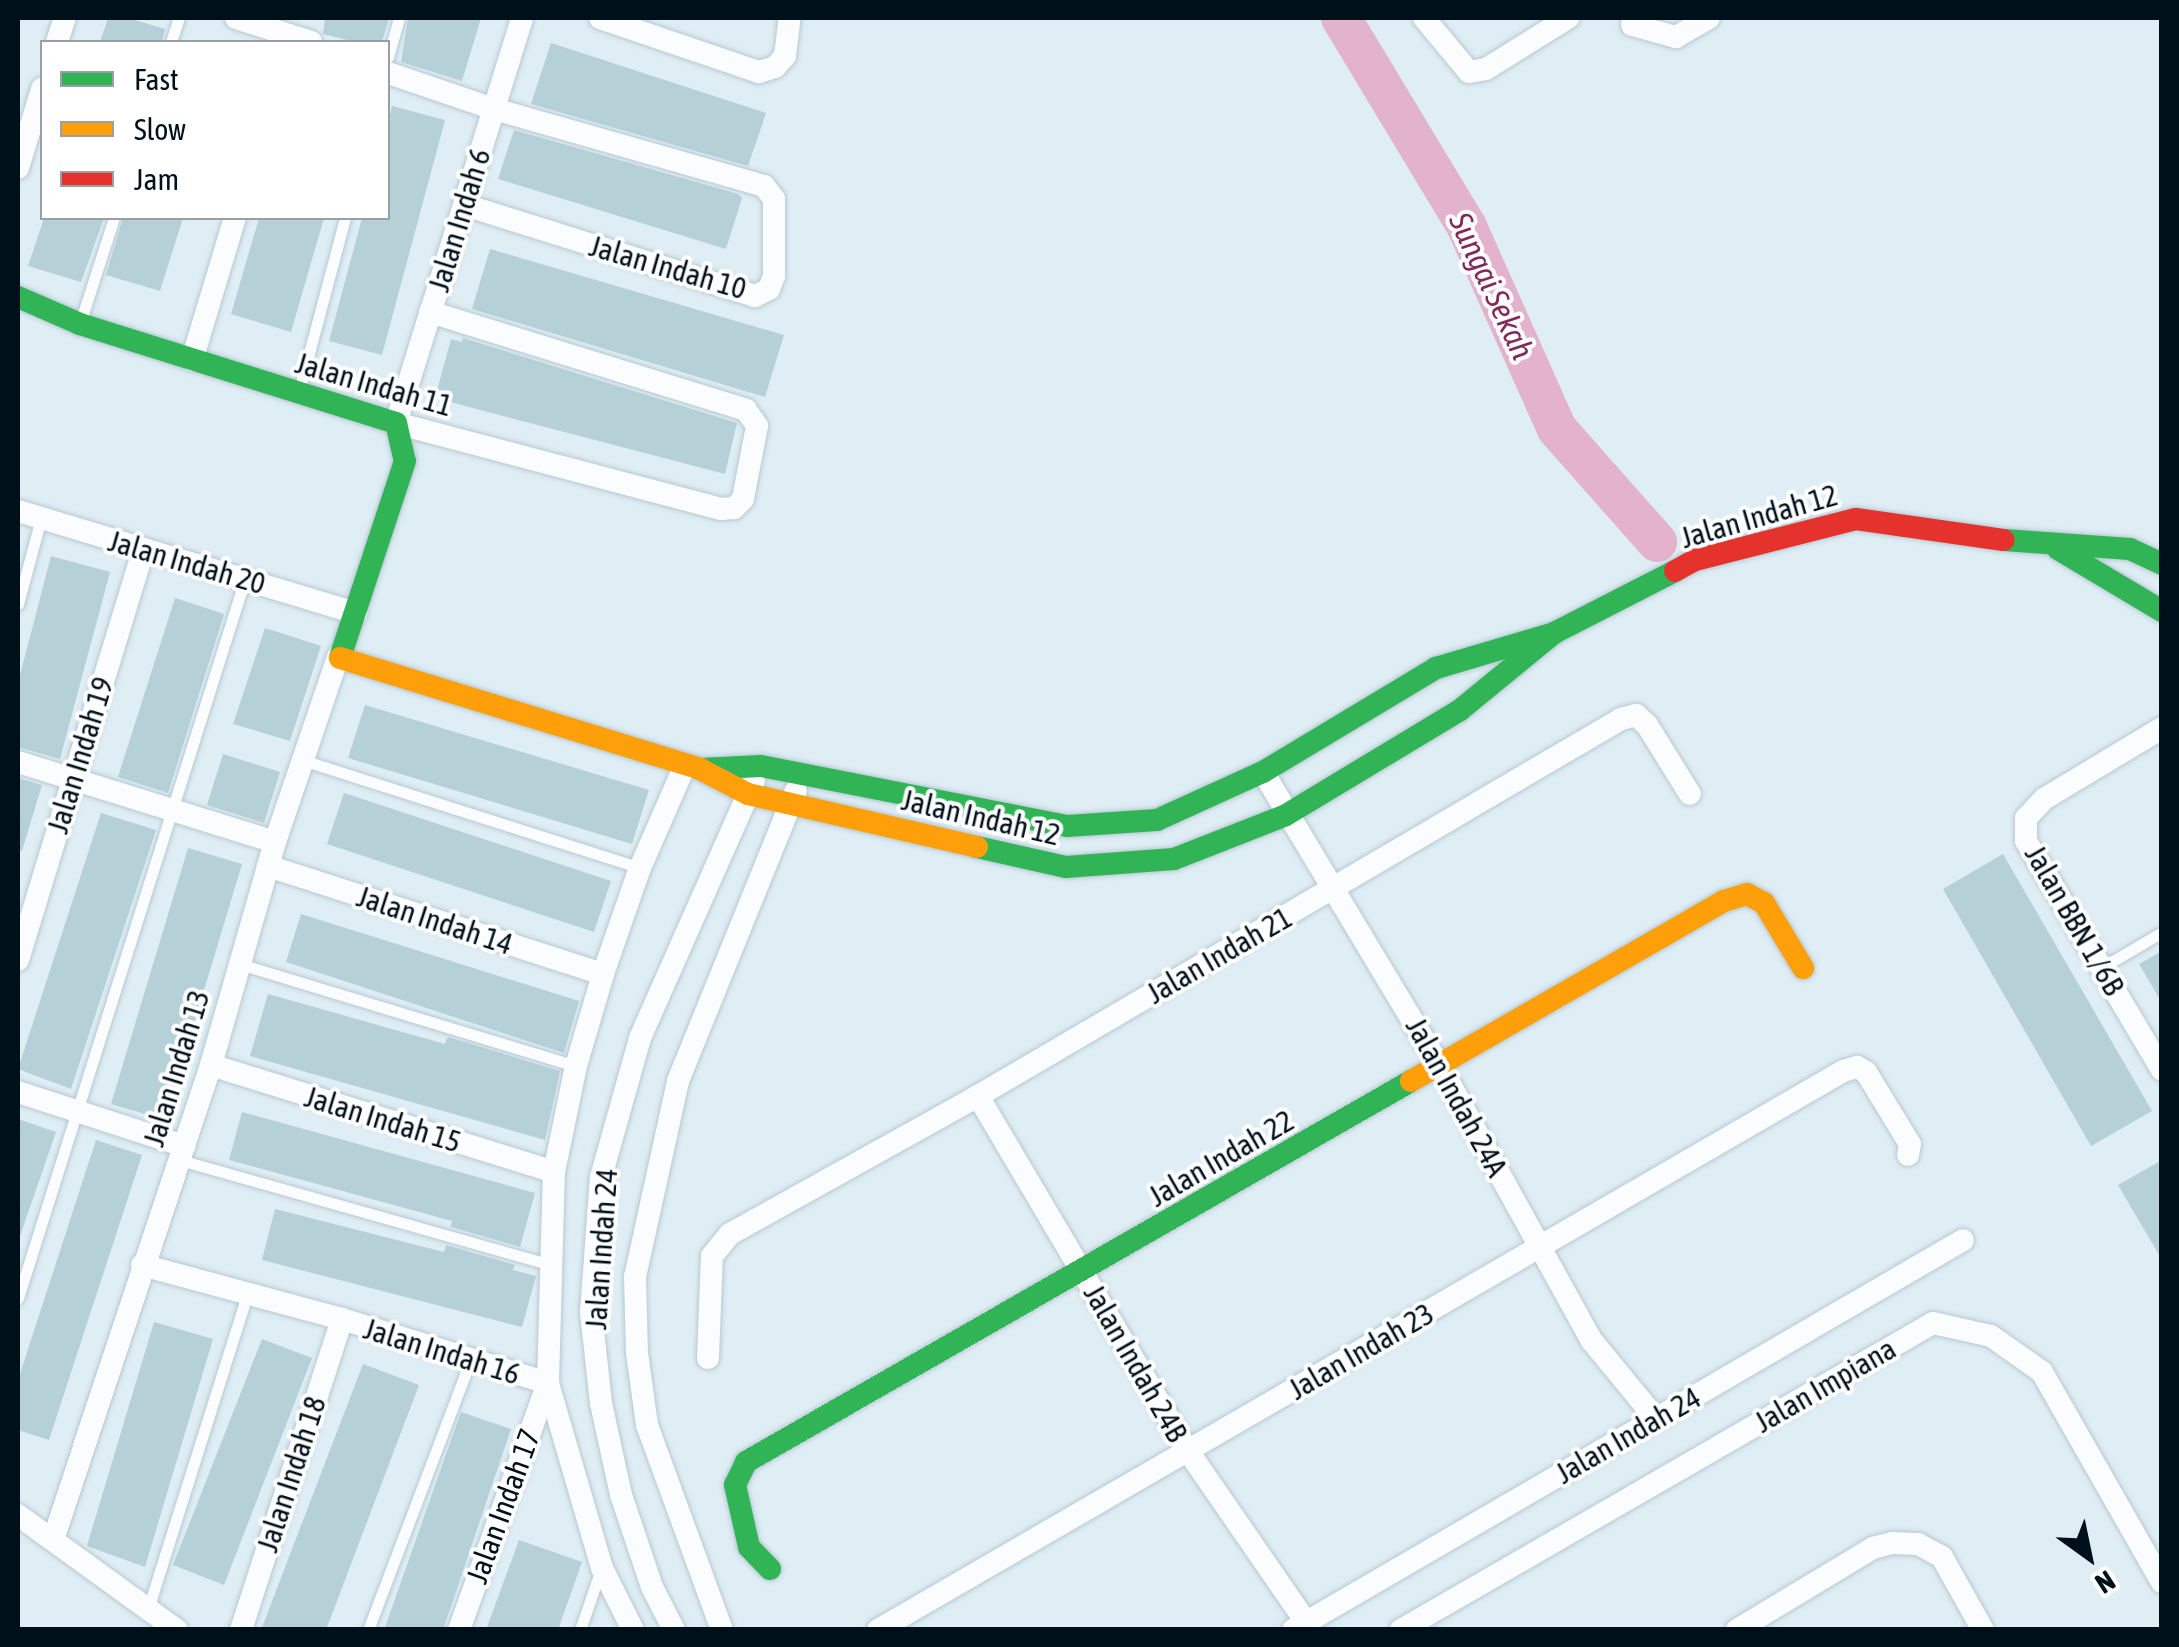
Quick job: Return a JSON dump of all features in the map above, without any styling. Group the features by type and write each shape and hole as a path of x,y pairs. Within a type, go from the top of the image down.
{"street":[{"path":"236,18 297,34"},
{"name":"Jalan Indah 6","path":"396,423 522,18"},
{"path":"600,18 758,72 775,67 785,56 790,18"},
{"path":"1424,18 1468,72 1486,69 1568,18"},
{"path":"1635,20 1676,37 1709,18"},
{"path":"390,74 494,109"},
{"path":"18,168 40,96"},
{"name":"Jalan Indah 10","path":"464,205 755,296 769,289 774,276 774,199 764,186 494,109"},
{"path":"192,360 234,220"},
{"name":"Jalan Indah 11","path":"18,297 80,324 396,423 720,509 734,508 743,500 758,426 746,410 430,312"},
{"name":"Jalan Indah 13","path":"52,1540 211,1065 274,842 356,613 405,461 396,423"},
{"name":"Jalan Indah 20","path":"18,512 356,613"},
{"name":"Jalan Indah 12","path":"338,657 692,767 748,794 1066,868 1174,859 1286,815 1460,710 1554,634 1696,560 1856,518 2054,547 2130,549 2162,564"},
{"name":"Jalan Indah 12","path":"2054,547 2162,611"},
{"name":"Jalan Indah 19","path":"18,960 143,551"},
{"name":"Jalan Indah 12","path":"692,767 761,766 1067,826 1157,820 1263,772 1436,668 1554,634"},
{"name":"Jalan Indah 21","path":"708,1358 712,1256 718,1244 1621,719 1636,715 1648,725 1690,794"},
{"name":"Jalan BBN 1/6B","path":"2162,728 2044,799 2026,818 2026,841 2162,1070"},
{"path":"18,762 274,842"},
{"name":"Jalan Indah 24","path":"674,1630 652,1587 621,1495 601,1403 591,1312 602,1178 640,1038 761,766"},
{"path":"548,1383 554,1172 576,1066 640,868 692,767"},
{"name":"Jalan Indah 24A","path":"1263,772 1440,1066 1592,1341 1656,1418"},
{"name":"Jalan Indah 24","path":"722,1630 647,1426 637,1353 635,1277 678,1081 803,774"},
{"name":"Jalan Indah 14","path":"268,866 603,974"},
{"name":"Jalan Indah 22","path":"770,1570 750,1547 735,1484 746,1462 1084,1273 1724,902 1748,894 1764,903 1802,968"},
{"name":"Jalan Indah 15","path":"211,1065 554,1172"},
{"name":"Jalan Indah 23","path":"878,1630 1844,1071 1857,1067 1866,1072 1910,1144 1908,1155"},
{"path":"18,1092 182,1153"},
{"name":"Jalan Indah 24B","path":"978,1096 1188,1451 1300,1626"},
{"name":"Jalan Indah 24","path":"1300,1626 1962,1240"},
{"name":"Jalan Indah 16","path":"142,1265 342,1320 548,1383 602,1568 632,1630"},
{"name":"Jalan Indah 18","path":"241,1630 342,1320"},
{"name":"Jalan Impiana","path":"1402,1630 1933,1322 1990,1336 2042,1372 2162,1582"},
{"name":"Jalan Indah 17","path":"459,1630 548,1383"},
{"path":"18,1515 178,1630"},
{"path":"1737,1630 1874,1548 1892,1543 1918,1544 1942,1557 1983,1630"}],"lane":[{"path":"390,50 399,18"},
{"path":"80,324 113,220"},
{"path":"298,395 344,220"},
{"path":"18,604 41,518"},
{"path":"18,1298 244,579"},
{"path":"301,760 640,868"},
{"path":"2101,968 2162,932"},
{"path":"238,964 576,1066"},
{"path":"182,1153 550,1265"},
{"path":"148,1609 246,1295"},
{"path":"368,1630 470,1362"},
{"path":"580,1630 602,1568"}],"building":[{"path":"108,18 128,18 165,29 162,40 101,40"},
{"path":"325,18 389,18 383,40 347,40 323,34"},
{"path":"408,18 481,18 462,81 401,62"},
{"path":"551,43 766,113 748,166 531,104"},
{"path":"392,106 445,120 382,355 329,341 361,220 390,220"},
{"path":"514,130 738,194 742,198 726,249 498,179"},
{"path":"43,220 103,220 81,282 28,266"},
{"path":"122,220 182,220 160,291 106,275"},
{"path":"258,220 323,220 291,332 231,314"},
{"path":"490,249 784,335 765,397 472,309"},
{"path":"463,338 737,423 725,474 435,398 451,339 462,342"},
{"path":"51,556 110,572 60,759 18,747 18,683"},
{"path":"175,598 224,614 168,793 118,777"},
{"path":"265,628 321,646 290,741 233,724"},
{"path":"365,705 649,790 632,844 348,758"},
{"path":"223,754 280,772 264,823 207,805"},
{"path":"18,778 42,785 22,851 18,851"},
{"path":"344,793 611,881 594,932 327,844"},
{"path":"101,813 156,830 71,1089 18,1069"},
{"path":"188,848 242,864 165,1120 111,1104"},
{"path":"2003,854 2152,1111 2091,1146 1943,889"},
{"path":"301,914 579,1001 564,1053 286,962"},
{"path":"2162,951 2162,1003 2139,964"},
{"path":"268,994 445,1044 448,1037 560,1071 545,1140 250,1056"},
{"path":"242,1112 535,1193 520,1247 451,1227 452,1221 229,1160"},
{"path":"18,1119 56,1132 20,1236 18,1235"},
{"path":"96,1140 142,1155 49,1440 18,1430 18,1380"},
{"path":"2162,1160 2162,1260 2118,1185"},
{"path":"275,1209 444,1252 446,1245 515,1265 513,1270 536,1276 522,1327 262,1260"},
{"path":"154,1322 213,1339 145,1567 87,1546"},
{"path":"262,1339 312,1358 224,1585 173,1565"},
{"path":"363,1364 419,1385 326,1630 261,1630"},
{"path":"461,1412 511,1429 443,1630 384,1630"},
{"path":"519,1540 582,1562 558,1630 486,1630"}],"waterway":[{"name":"Sungai Sekah","path":"1341,18 1467,227 1557,429 1657,542"}],"traffic: fast":[{"path":"18,297 80,324 396,423 405,461 340,658"},
{"path":"2004,540 2130,549 2162,564"},
{"path":"2058,549 2162,611"},
{"path":"700,769 761,766 1067,826 1157,820 1263,772 1436,668 1554,633 1675,571"},
{"path":"977,847 1066,867 1174,859 1286,815 1460,710 1554,633"},
{"path":"770,1569 749,1547 735,1485 746,1462 1411,1081"}],"traffic: slow":[{"path":"340,658 700,769 748,794 977,847"},
{"path":"1411,1081 1724,901 1747,894 1764,903 1803,968"}],"traffic: jam":[{"path":"1675,571 1695,560 1856,519 2004,540"}]}
